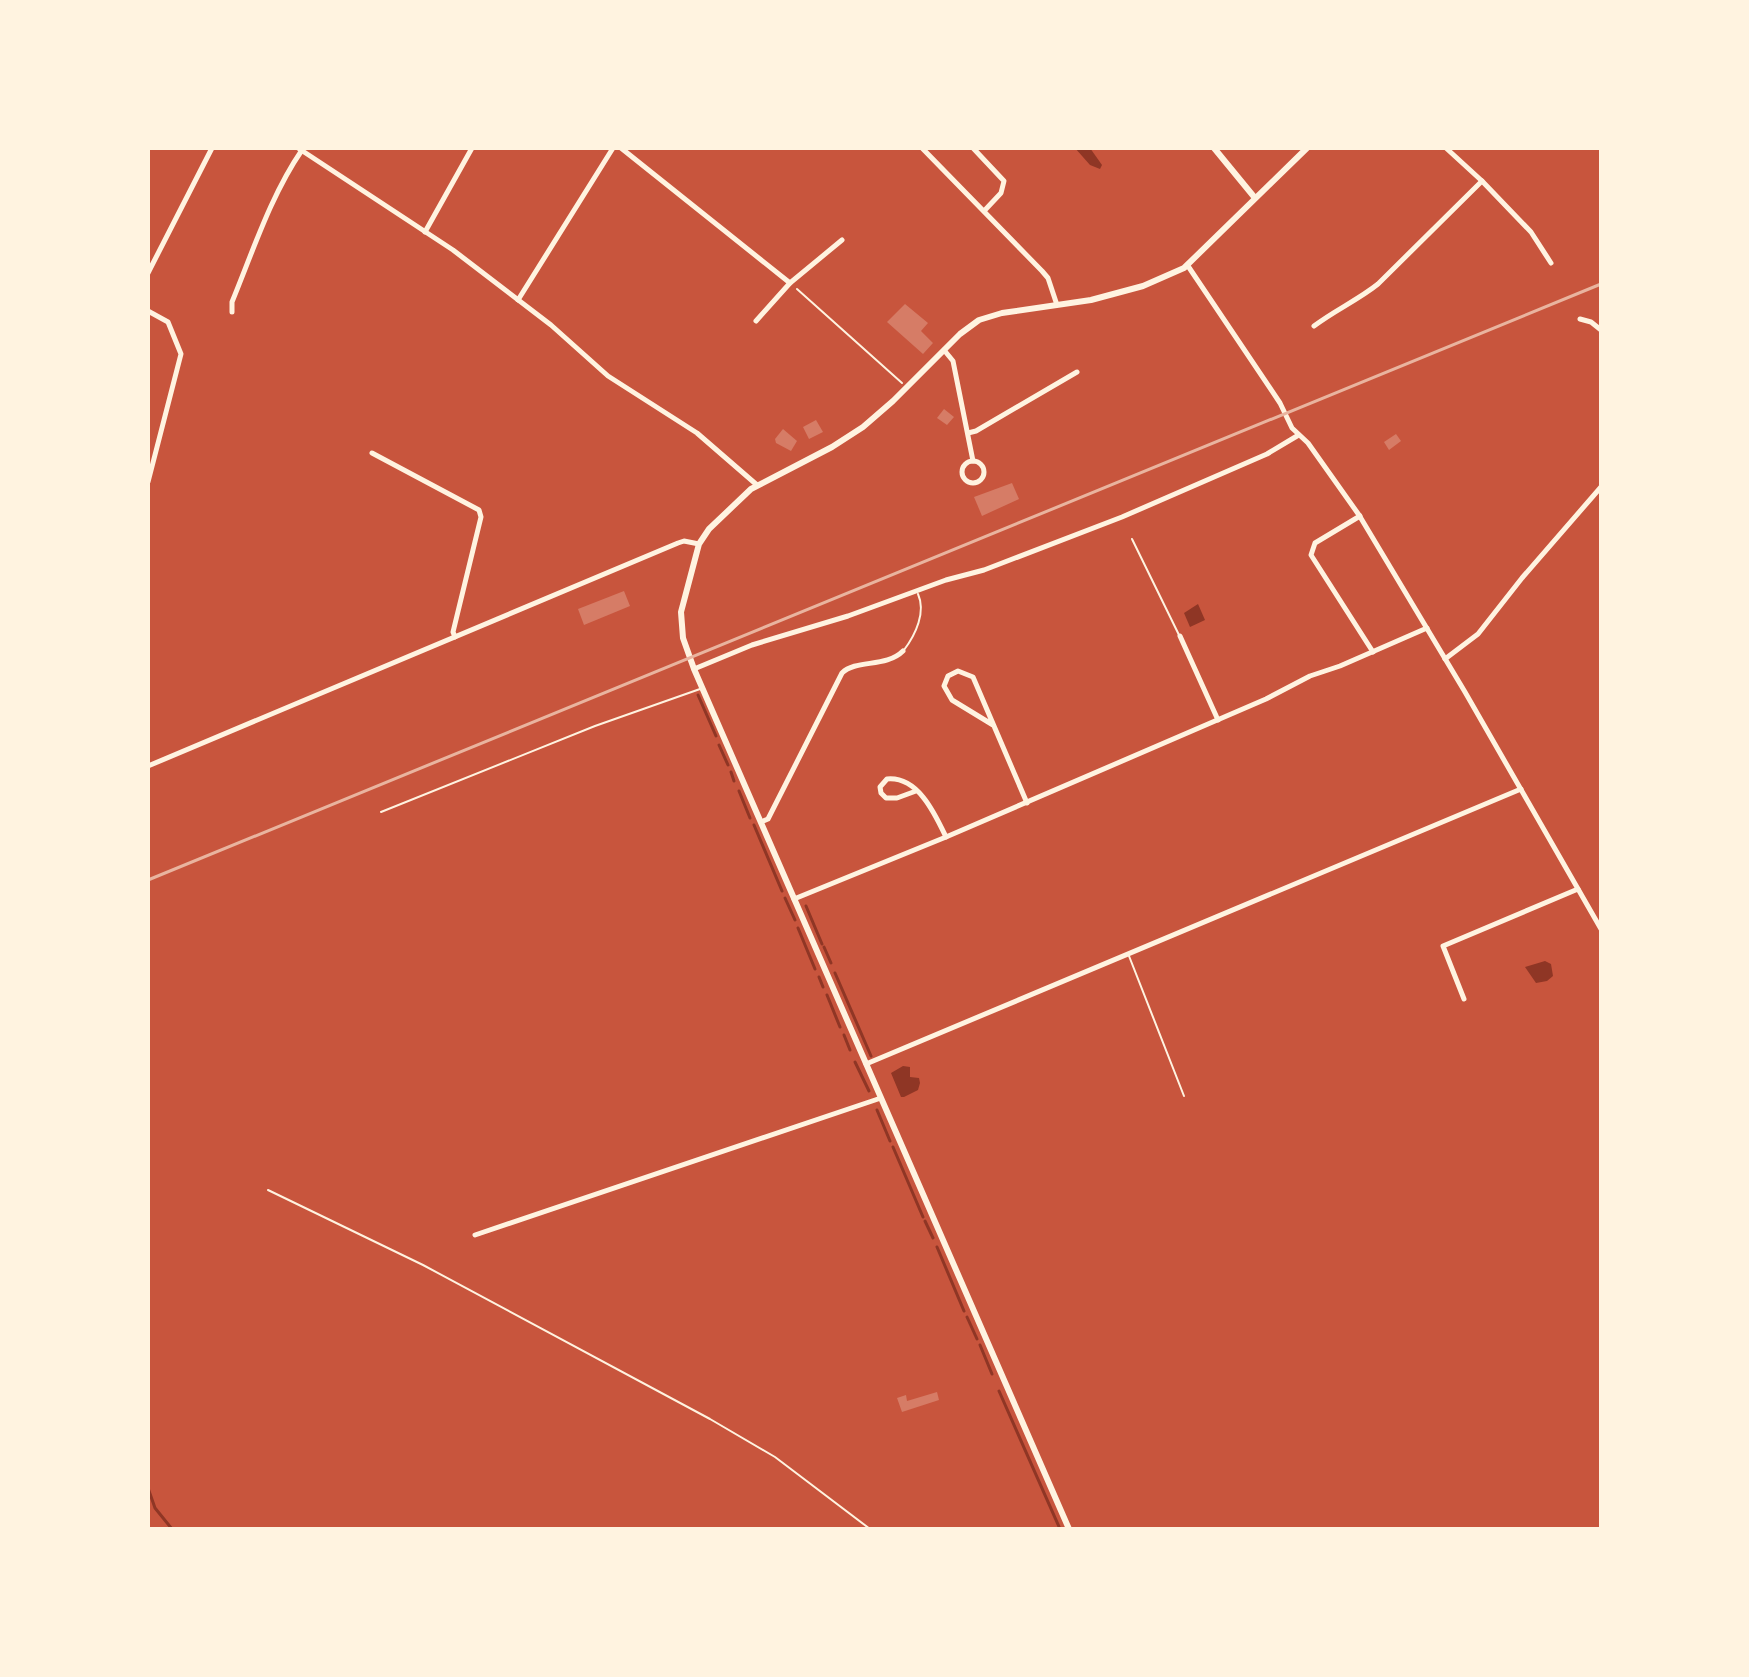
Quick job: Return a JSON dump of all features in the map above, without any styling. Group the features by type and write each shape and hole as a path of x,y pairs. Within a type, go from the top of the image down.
{"street":[{"path":"148,273 212,148"},
{"path":"425,232 472,148"},
{"path":"517,300 613,148"},
{"path":"621,148 790,283"},
{"path":"922,148 1048,278 1057,306"},
{"path":"973,148 1004,181 1001,193 985,210"},
{"path":"1214,148 1255,198"},
{"path":"1069,1529 694,669 683,638 681,612 699,544 713,525 757,485 855,433 893,401 960,334 985,317 1120,293 1163,279 1188,266 1307,148"},
{"path":"1446,148 1531,232 1551,263"},
{"path":"232,312 232,302 261,232 300,149 425,232 517,300 608,376 697,433 757,485"},
{"path":"1314,326 1378,284 1482,181"},
{"path":"756,321 790,283 842,240"},
{"path":"1188,266 1280,403 1297,436 1308,443 1360,516 1601,928"},
{"path":"148,311 168,322 181,354 148,482"},
{"path":"1580,319 1591,322 1601,330"},
{"path":"944,350 953,361 973,461"},
{"path":"968,433 1077,372"},
{"path":"694,669 781,635 984,570 1122,517 1267,454 1297,436"},
{"path":"372,453 479,510 481,517 453,632 455,637"},
{"path":"973,461 979,462 984,471 983,478 974,483 967,482 961,474 964,465 973,461"},
{"path":"1445,659 1478,634 1601,487"},
{"path":"1360,516 1315,543 1311,555 1373,652"},
{"path":"148,766 678,543 699,544"},
{"path":"794,899 1027,803 1218,720 1310,676 1427,628"},
{"path":"1180,636 1218,720"},
{"path":"761,822 768,819 842,673 850,667 891,660 903,651"},
{"path":"993,725 948,696 944,686 948,676 958,671 969,673 993,725 1027,803"},
{"path":"916,791 897,798 886,798 880,787 883,781 892,778 907,784 916,791 931,806 946,837"},
{"path":"866,1064 1521,789"},
{"path":"1464,999 1443,946 1578,889"},
{"path":"475,1235 881,1098"}],"lane":[{"path":"1132,539 1180,636"},
{"path":"903,651 914,633 923,605 918,592"},
{"path":"381,812 595,726 703,688"},
{"path":"1128,955 1184,1096"}],"path":[{"path":"790,283 903,384"},
{"path":"268,1190 423,1265 710,1419 775,1457 870,1529"}],"shaded area":[{"path":"1075,148 1090,148 1102,165 1100,169 1090,165"},
{"path":"1198,604 1205,620 1190,627 1184,613"},
{"path":"1545,961 1551,964 1553,976 1536,983 1525,967"},
{"path":"903,1066 910,1067 910,1077 919,1078 920,1083 918,1090 901,1097 891,1073"}],"building":[{"path":"905,304 928,323 921,331 933,343 923,354 887,322"},
{"path":"944,409 954,417 947,425 937,418"},
{"path":"816,420 823,432 809,439 803,427"},
{"path":"783,429 797,441 791,451 776,443 775,439"},
{"path":"1396,434 1401,441 1389,450 1384,442"},
{"path":"1012,483 1019,499 982,516 974,497"},
{"path":"624,591 630,606 584,625 578,609"},
{"path":"937,1392 939,1400 902,1412 897,1398 906,1395 907,1401"}],"waterway":[{"path":"698,695 716,736"},
{"path":"719,745 728,765"},
{"path":"731,772 734,781"},
{"path":"739,791 750,818"},
{"path":"754,825 782,891"},
{"path":"785,898 795,920"},
{"path":"806,906 822,944"},
{"path":"798,928 815,969"},
{"path":"824,947 831,963"},
{"path":"835,973 871,1056"},
{"path":"819,977 823,987"},
{"path":"827,995 840,1027"},
{"path":"844,1035 850,1050"},
{"path":"855,1062 869,1091"},
{"path":"877,1110 890,1141"},
{"path":"893,1147 923,1217"},
{"path":"925,1221 933,1238"},
{"path":"937,1247 964,1311"},
{"path":"967,1317 977,1339"},
{"path":"980,1345 992,1374"},
{"path":"999,1391 1060,1529"},
{"path":"148,1488 155,1508 172,1529"}],"railway":[{"path":"148,880 1601,284"}]}
